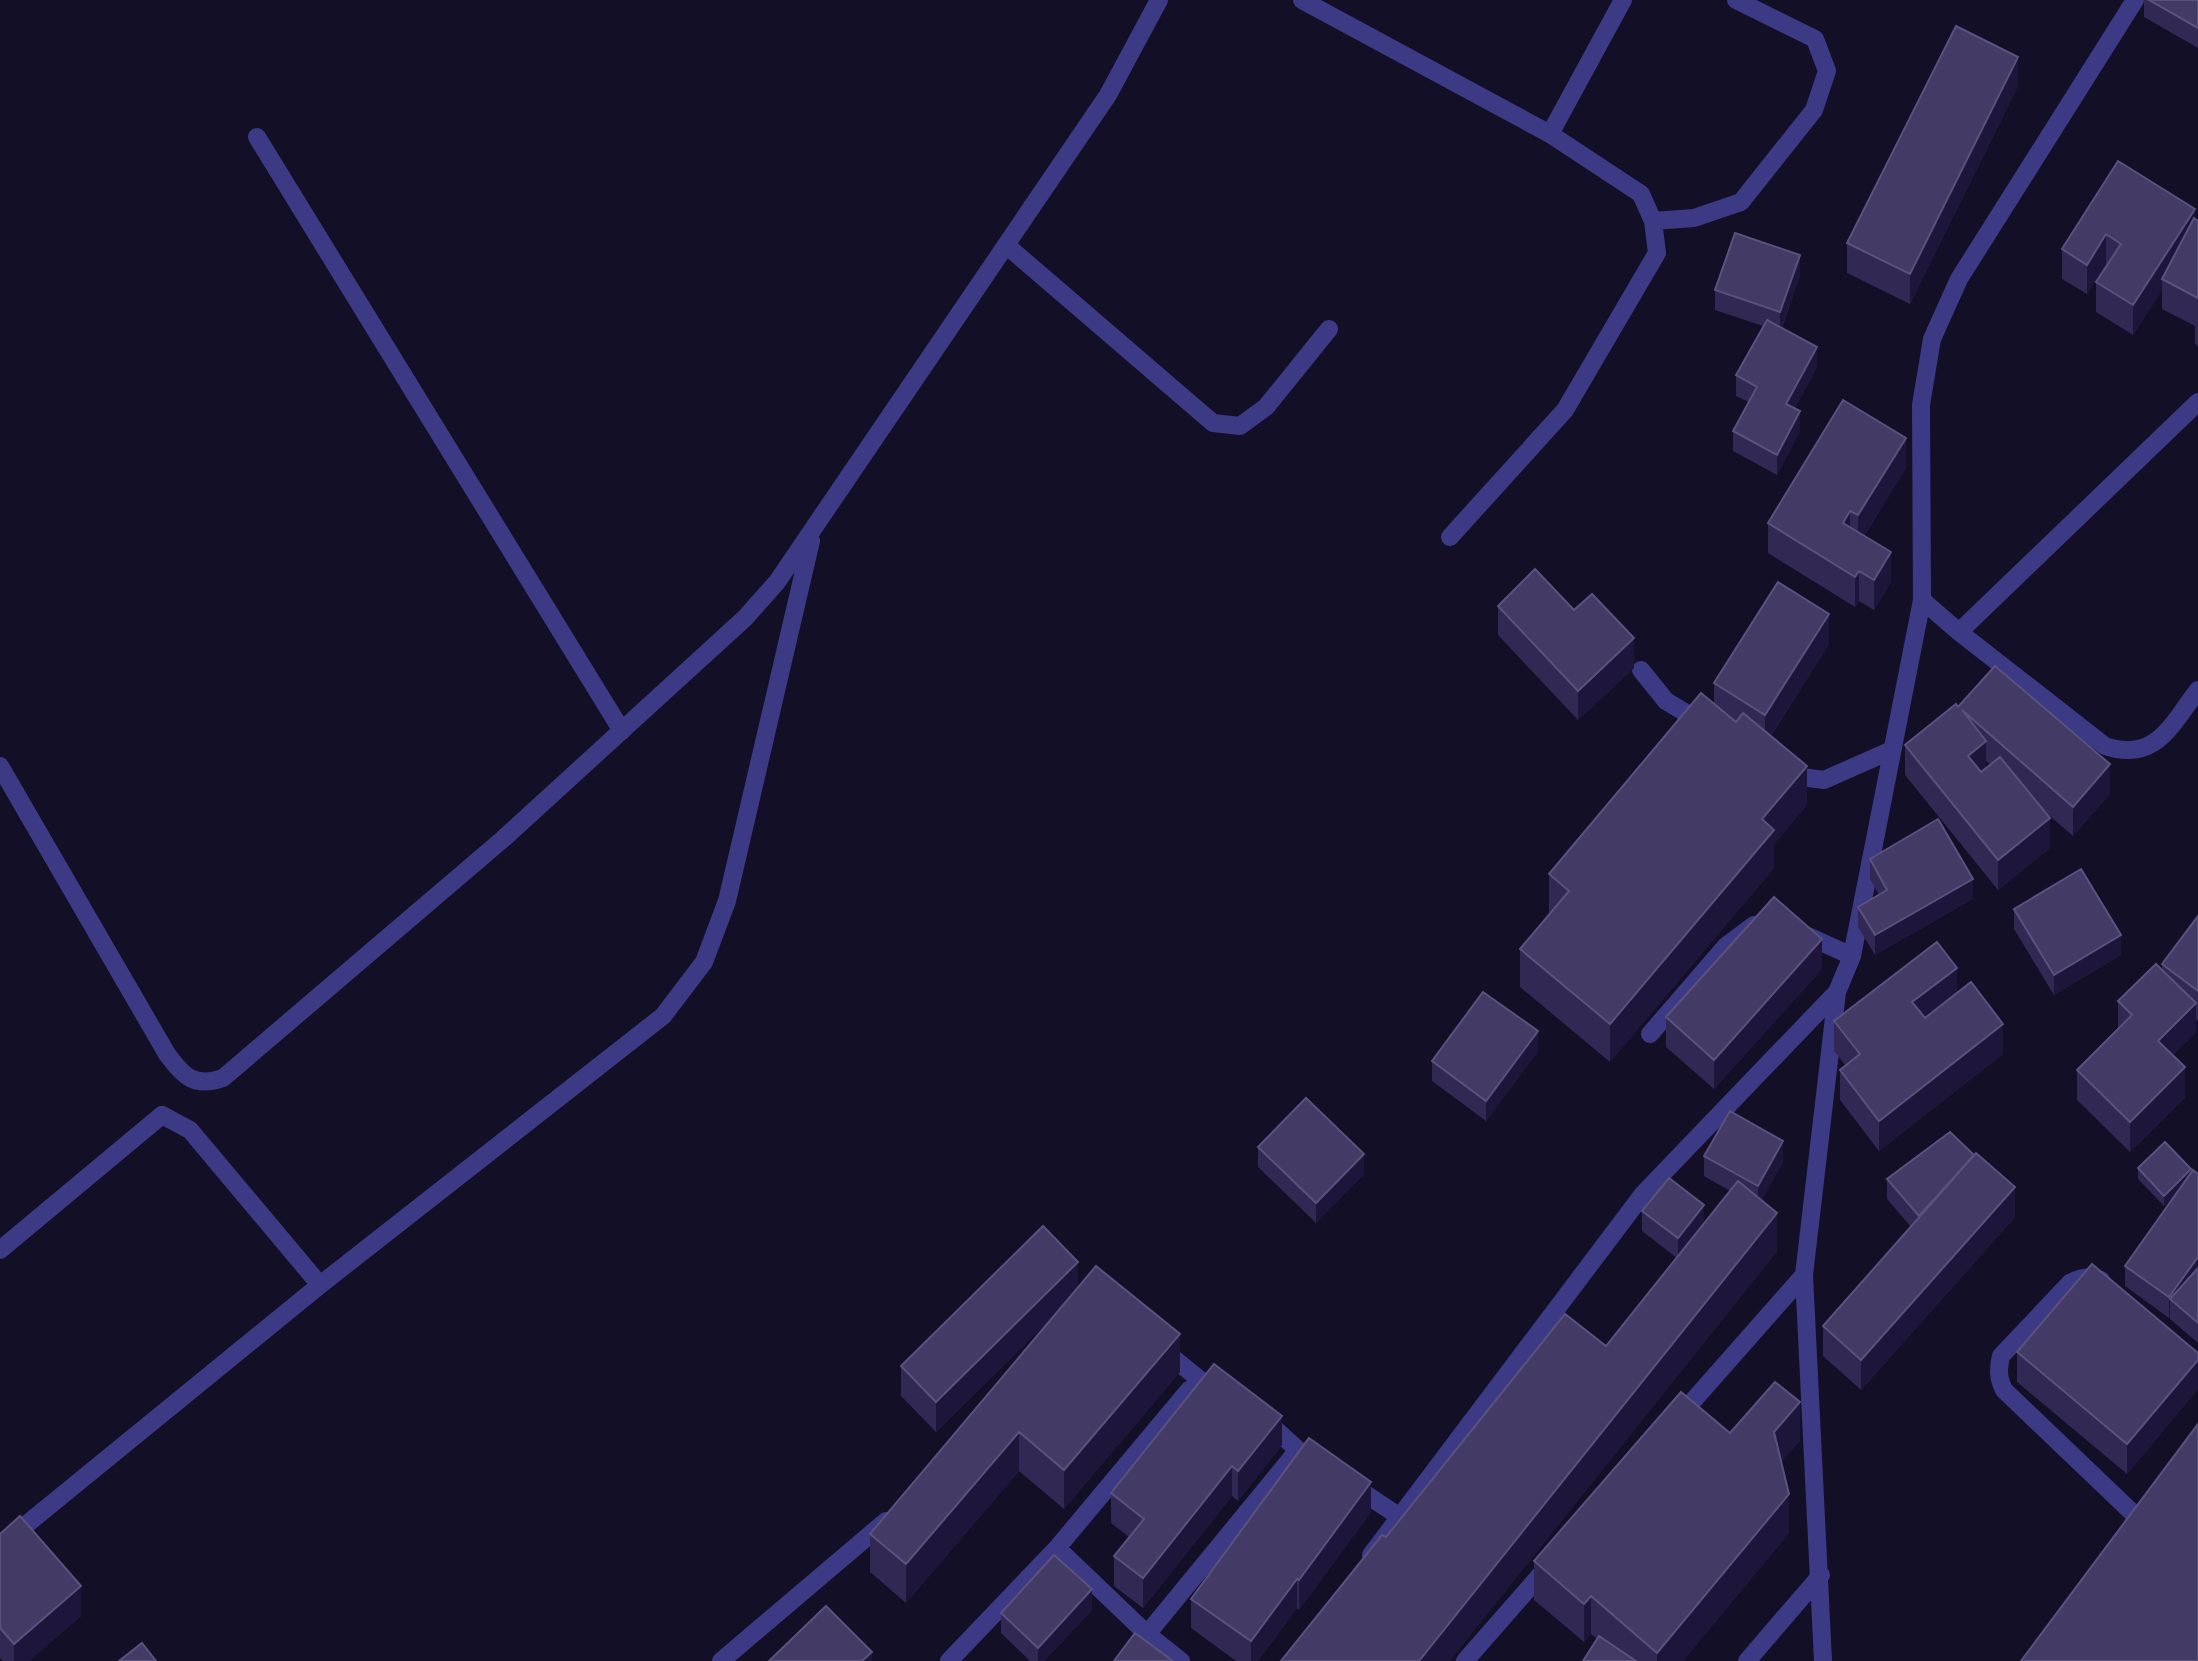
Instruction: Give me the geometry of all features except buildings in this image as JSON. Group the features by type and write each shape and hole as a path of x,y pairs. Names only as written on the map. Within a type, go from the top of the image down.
{"street":[{"path":"0,766 181,1074 195,1081 211,1082 223,1078 503,839 745,618 777,582 1108,95 1159,0"},
{"path":"1301,0 1550,134 1642,194 1653,221 1657,253 1565,410 1451,537"},
{"path":"1550,134 1623,0"},
{"path":"1653,221 1694,218 1741,202 1814,110 1827,71 1815,38 1736,0"},
{"path":"1823,1661 1821,1575 1804,1275 1837,992 1852,956 1922,600 1921,405 1932,339 1959,279 2135,0"},
{"path":"257,137 622,731"},
{"path":"1006,246 1213,423 1240,426 1266,407 1329,329"},
{"path":"1959,632 2198,402"},
{"path":"0,1546 320,1285 663,1016 704,962 727,901 813,531"},
{"path":"1922,600 2105,746 2121,751 2151,747 2198,690"},
{"path":"1641,670 1665,701 1721,734"},
{"path":"1766,761 1802,777 1824,780 1892,750"},
{"path":"1650,1034 1726,946 1758,922 1775,923 1852,956"},
{"path":"1357,1572 1643,1194 1837,992"},
{"path":"0,1250 162,1115 190,1130 320,1285"},
{"path":"1666,1432 1804,1275"},
{"path":"2117,1289 2099,1279 2088,1277 2070,1283 2001,1356 1998,1370 2004,1390 2140,1520"},
{"path":"1151,1339 1204,1383 1229,1392"},
{"path":"949,1661 1057,1548 1189,1390 1204,1383"},
{"path":"1249,1406 1298,1450 1400,1517"},
{"path":"1125,1661 1298,1450"},
{"path":"721,1661 898,1511"},
{"path":"1465,1661 1566,1546"},
{"path":"1057,1548 1147,1634 1181,1661"},
{"path":"1747,1661 1821,1575"}]}
